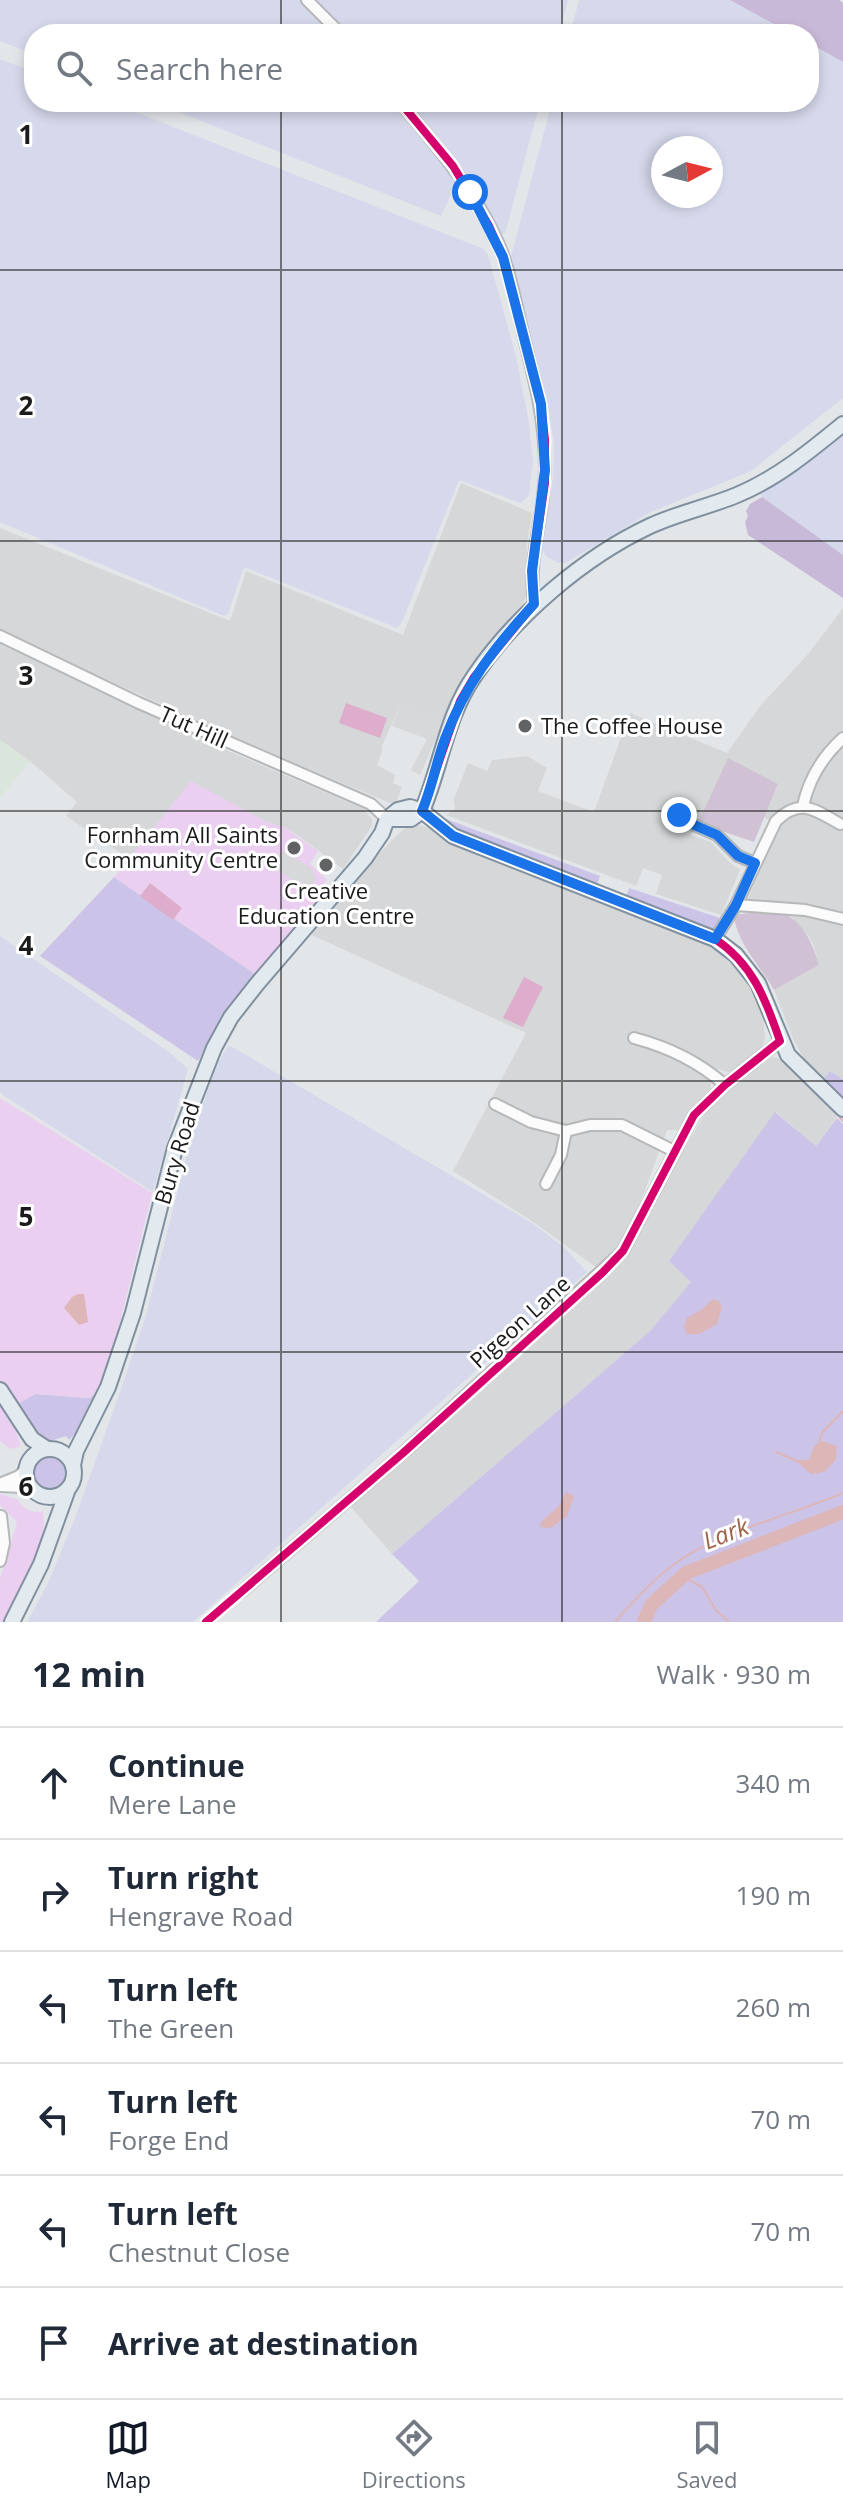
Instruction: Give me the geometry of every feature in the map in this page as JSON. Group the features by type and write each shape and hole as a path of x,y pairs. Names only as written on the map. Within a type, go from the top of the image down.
{"main road":[{"path":"422,811 445,739 467,689 502,640 534,604 609,549 651,526 739,494 777,474 843,424"},
{"path":"387,819 398,810 410,807 422,811 453,836 715,939 736,955 758,983 780,1041 800,1069 843,1109"},
{"name":"Bury Road","path":"73,1465 76,1451 108,1387 133,1313 175,1148 214,1048 231,1017 365,858 382,833 387,819"},
{"path":"0,1390 22,1426 39,1445 63,1452 73,1465 74,1477 32,1586 12,1622"},
{"path":"22,1426 29,1485 47,1507 50,1536"},
{"path":"27,1466 35,1453 68,1444 90,1426"},
{"path":"38,1494 56,1496 68,1489"}],"street":[{"path":"307,0 331,24"},
{"path":"408,112 453,166 488,224 503,257 541,404 545,483 532,571 534,604"},
{"name":"Tut Hill","path":"0,636 139,703 371,804 387,819"},
{"path":"803,806 814,771 827,752 843,738"},
{"path":"715,939 736,905 776,821 784,812 803,806 840,824"},
{"path":"673,807 685,821 717,835 738,856 755,863"},
{"path":"736,905 805,910 843,919"},
{"path":"634,1038 673,1051 706,1069 725,1085"},
{"name":"Pigeon Lane","path":"240,1593 403,1453 602,1273 623,1251 694,1115 725,1085 780,1041"},
{"path":"495,1104 531,1122 566,1131 590,1125 622,1125 674,1151"},
{"path":"546,1184 561,1155 566,1131"},
{"path":"0,1485 19,1476 27,1466"},
{"path":"0,1485 38,1494"},
{"path":"0,1561 4,1543 1,1516"}],"shaded area":[{"path":"0,0 303,0 324,24 24,24 24,51 0,41"},
{"path":"313,0 568,0 562,24 336,24"},
{"path":"579,0 730,0 774,24 573,24"},
{"path":"730,0 839,0 843,3 843,62 819,49 819,24 774,24"},
{"path":"819,49 843,62 843,398 751,471 649,513 566,563 558,563 542,550 553,478 554,445 548,404 510,270 510,260 549,112 819,112"},
{"path":"0,59 24,68 24,112 135,112 484,249 488,255 516,356 529,423 533,462 529,495 521,503 459,480 397,628 244,567 228,614 224,616 0,522"},
{"path":"178,112 401,112 457,181 441,216"},
{"path":"410,112 537,112 505,234 495,233"},
{"path":"843,432 843,555 758,491 775,483"},
{"path":"461,483 532,513 527,543 526,596 522,607 463,676 443,722 400,705 377,765 395,775 393,783 402,787 395,805 0,632 0,528 230,621 246,571 403,635"},
{"path":"762,497 843,555 843,598 748,535 746,511 750,504"},
{"path":"843,608 843,1096 806,1062 794,1041 774,990 819,965 813,944 787,912 792,905 747,900 780,827 764,817 778,785 698,823 691,835 711,842 740,870 721,915 656,894 662,875 643,868 636,886 446,815 455,809 454,799 468,763 487,771 492,760 527,756 547,768 538,791 594,812 630,713 727,753 761,705 809,653"},
{"path":"0,644 217,746 364,809 372,819 372,826 343,869 299,836 267,822 157,826 129,859 66,816 77,802 30,761 0,740"},
{"path":"346,703 387,718 380,738 339,723"},
{"path":"400,704 443,722 420,775 411,770 427,739 392,726"},
{"path":"0,740 30,761 0,798"},
{"path":"728,758 778,784 754,842 698,823"},
{"path":"191,781 267,822 284,827 318,851 310,864 327,880 316,895 317,901 255,974 114,877"},
{"path":"446,819 600,876 596,888 477,842 445,824"},
{"path":"421,825 703,942 743,971 755,990 763,1011 765,1038 761,1049 732,1073 718,1069 711,1078 711,1090 681,1130 667,1130 635,1217 616,1252 600,1270 532,1221 453,1171 526,1033 312,935 310,931 392,840 405,828"},
{"path":"283,851 311,868 316,879 309,887 301,881 298,884 272,865"},
{"path":"114,877 255,974 233,1001 198,1061 40,956"},
{"path":"150,883 182,908 173,920 140,896"},
{"path":"629,888 720,918 709,932 625,900"},
{"path":"774,910 791,918 804,931 819,965 774,990 744,945 734,915"},
{"path":"0,936 169,1052 188,1069 153,1192 0,1093"},
{"path":"524,977 543,987 523,1027 503,1018"},
{"path":"229,1045 532,1223 565,1248 587,1272 193,1622 27,1622 48,1583 75,1518 121,1389 146,1315 193,1130 219,1061"},
{"path":"772,1057 778,1058 839,1114 816,1146 776,1112 669,1261 692,1281 650,1331 392,1554 350,1506 629,1254 664,1183 709,1107"},
{"path":"830,1071 843,1080 843,1109 821,1082"},
{"path":"0,1098 152,1193 118,1331 99,1390 90,1398 35,1394 16,1405 0,1381"},
{"path":"775,1112 816,1146 837,1118 843,1124 843,1622 376,1622 419,1581 392,1554 650,1331 691,1282 669,1261"},
{"path":"78,1294 84,1294 88,1322 79,1325 64,1308"},
{"path":"713,1299 720,1302 722,1307 717,1324 699,1334 687,1334 684,1326 687,1318"},
{"path":"99,1390 87,1417 69,1440 66,1436 50,1441 41,1437 38,1439 16,1405 35,1394 89,1398"},
{"path":"0,1402 14,1425 21,1446 10,1449 0,1441"},
{"path":"822,1441 837,1446 836,1460 824,1472 811,1474 795,1460 809,1460 814,1446"},
{"path":"50,1455 63,1460 68,1473 63,1486 50,1491 37,1486 32,1473 37,1460"},
{"path":"566,1492 574,1496 567,1516 551,1528 540,1527 542,1521 560,1505"},
{"path":"0,1494 17,1499 31,1511 43,1511 44,1526 38,1555 7,1622 0,1622 0,1579 17,1522 0,1505"}],"waterway":[{"path":"840,1118 843,1121"},
{"path":"819,1442 822,1433 843,1411"},
{"path":"776,1452 797,1461"},
{"path":"615,1622 640,1594 688,1555 725,1537 843,1493"},
{"name":"Lark","path":"644,1622 651,1605 686,1573 843,1512"},
{"path":"687,1573 687,1579 702,1587 716,1610 729,1622"}],"cycle path":[{"path":"206,1622 403,1453 602,1273 623,1251 694,1115 725,1085 780,1041 749,971 715,939 453,836 422,811 460,701 474,677 534,604 532,571 545,483 545,440 541,404 503,257 488,224 453,166 408,112"}],"place":[{"name":"The Coffee House","path":"525,726"},
{"name":"Fornham All Saints Community Centre","path":"294,848"},
{"name":"Creative Education Centre","path":"326,865"}],"route":[{"path":"470,192 503,257 541,404 545,483 532,571 534,604 502,640 460,701 422,811 453,836 715,939 736,905 755,863 738,856 717,835 685,821 679,815"}]}
